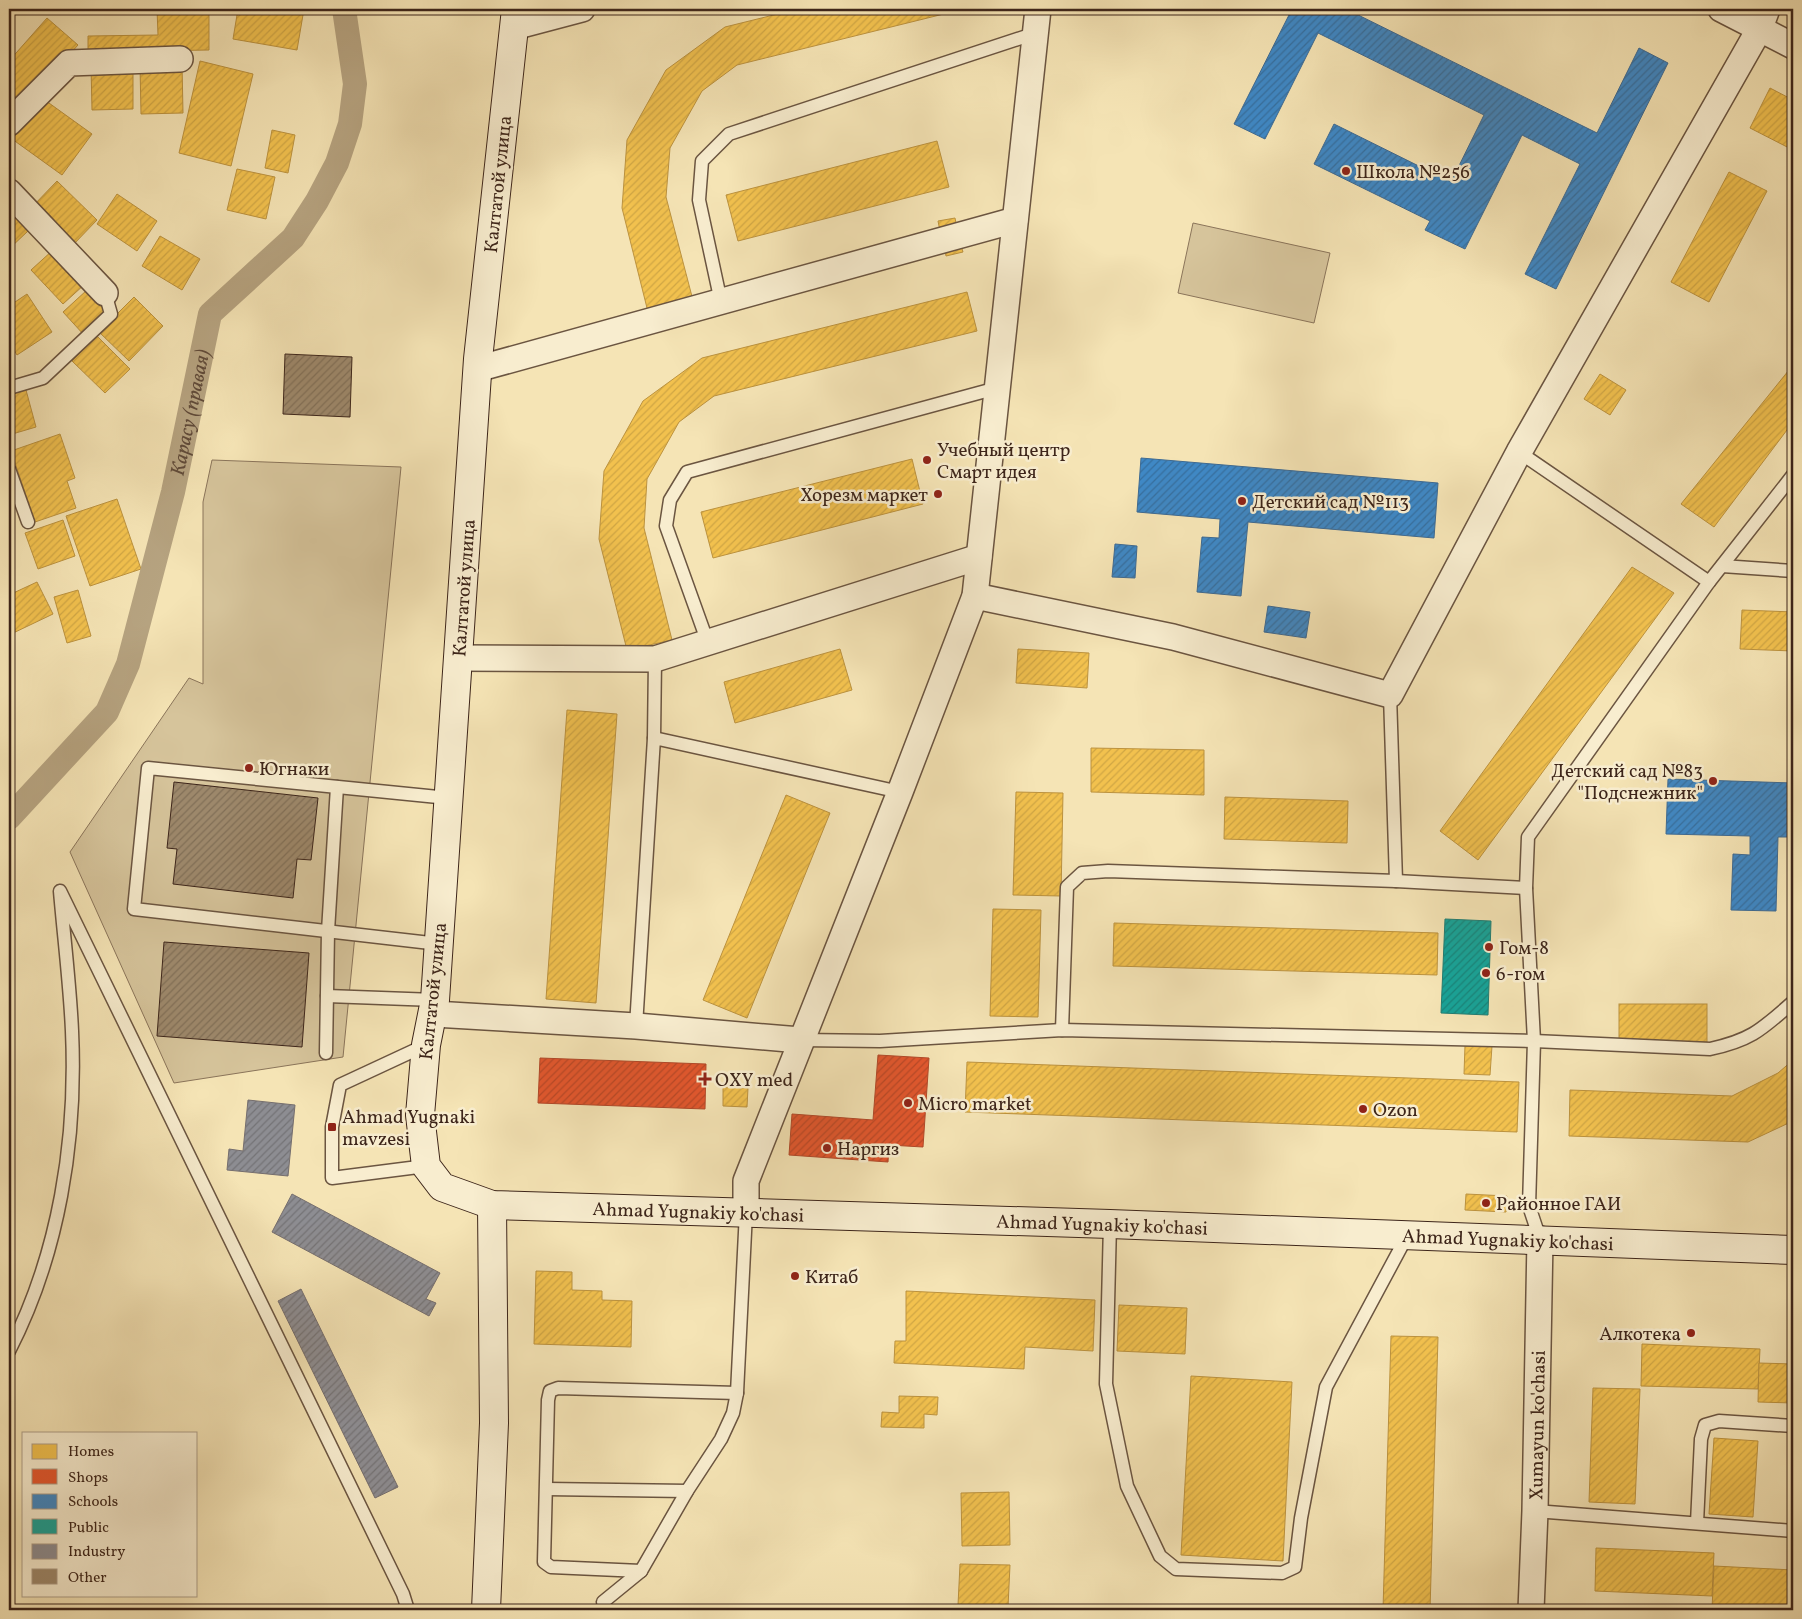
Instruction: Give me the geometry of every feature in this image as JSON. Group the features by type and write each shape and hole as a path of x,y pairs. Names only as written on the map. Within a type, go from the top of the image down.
{"street":[{"path":"515,18 582,9"},
{"path":"746,1212 746,1181 800,1040 900,792 974,596 1038,9"},
{"path":"1721,9 1763,19 1793,46"},
{"name":"Калтатой улица","path":"426,1166 420,1115 426,1046 434,1007 477,370 515,18"},
{"path":"974,596 1173,637 1390,695 1519,452 1763,19"},
{"path":"9,123 69,63 180,59"},
{"path":"9,192 105,293"},
{"path":"477,370 1015,220"},
{"path":"458,658 655,659 979,557"},
{"path":"434,1007 800,1040"},
{"name":"Ahmad Yugnakiy ko'chasi","path":"426,1166 442,1187 492,1205 1110,1224 1793,1250"},
{"path":"486,1610 494,1423 492,1205"},
{"name":"Xumayun ko'chasi","path":"1530,1610 1535,1512 1540,1239"}],"lane":[{"path":"721,302 699,200 702,161 729,134 1036,33"},
{"path":"9,388 43,378 111,314 105,293"},
{"path":"708,643 666,526 670,500 687,472 997,388"},
{"path":"1519,452 1709,582"},
{"path":"9,469 28,522"},
{"path":"1540,1239 1529,1206 1534,1041 1526,888 1528,837 1709,582 1793,476"},
{"path":"1722,566 1793,571"},
{"path":"636,1026 654,738 655,659"},
{"path":"1390,695 1396,881"},
{"path":"654,738 900,792"},
{"path":"438,944 134,910 148,768 448,798"},
{"path":"326,1053 328,931 337,787"},
{"path":"1062,1030 1067,887 1082,873 1108,871 1396,881 1526,888"},
{"path":"9,1352 41,1278 51,1241 69,1134 72,1092 72,1031 60,891 403,1594 408,1610"},
{"path":"327,996 434,1007"},
{"path":"800,1040 880,1041 1062,1030 1534,1041 1710,1050 1737,1043 1756,1033 1793,1002"},
{"path":"426,1046 340,1085 332,1127 332,1178 426,1166"},
{"path":"603,1602 641,1571 687,1491 721,1439 733,1413 738,1393 746,1212"},
{"path":"1110,1224 1106,1384 1126,1486 1160,1556 1176,1569 1282,1573 1295,1567 1301,1518 1326,1388 1408,1235"},
{"path":"641,1571 551,1568 544,1562 548,1400 550,1391 558,1388 738,1393"},
{"path":"1697,1523 1701,1439 1705,1425 1719,1421 1793,1426"},
{"path":"547,1489 687,1491"},
{"path":"1535,1512 1793,1531"}],"shaded area":[{"path":"1193,223 1330,253 1314,323 1178,293"},
{"name":"Югнаки","path":"212,460 401,467 343,1057 174,1083 70,852 189,678 203,684 203,502"}],"building: Homes":[{"path":"157,9 209,9 209,50 88,52 88,36 158,35"},
{"path":"238,9 304,9 297,50 233,39"},
{"path":"798,9 964,9 737,65 702,91 670,148 666,197 695,308 650,320 622,208 627,140 666,70 725,27"},
{"path":"47,18 78,45 24,105 9,91 9,61"},
{"path":"200,61 253,74 231,166 179,153"},
{"path":"182,64 183,113 141,114 140,65"},
{"path":"133,65 133,109 92,110 91,66"},
{"path":"1770,88 1793,100 1793,150 1750,128"},
{"path":"42,98 92,134 62,175 12,139"},
{"path":"272,130 295,135 288,173 265,168"},
{"path":"937,141 949,187 738,241 726,195"},
{"path":"237,169 275,177 266,219 227,210"},
{"path":"1729,172 1767,191 1709,302 1671,282"},
{"path":"57,181 97,220 72,246 32,207"},
{"path":"117,194 157,221 137,251 97,224"},
{"path":"9,210 28,231 9,249"},
{"path":"955,218 957,228 940,231 938,221"},
{"path":"160,236 200,259 182,290 142,266"},
{"path":"960,242 963,252 946,256 944,246"},
{"path":"53,250 85,284 63,304 31,270"},
{"path":"87,290 108,313 84,335 63,312"},
{"path":"967,292 977,331 714,396 679,422 647,479 644,528 672,640 627,650 599,539 604,471 643,401 702,358"},
{"path":"27,294 52,332 17,355 9,342 9,306"},
{"path":"134,297 163,326 129,361 99,332"},
{"path":"97,336 130,369 105,393 72,361"},
{"path":"1793,365 1793,422 1714,527 1681,504"},
{"path":"1600,374 1626,390 1610,415 1584,399"},
{"path":"26,390 36,427 9,435 9,394"},
{"path":"60,434 75,478 67,481 76,508 35,522 11,451"},
{"path":"912,459 923,504 713,558 701,512"},
{"path":"117,499 141,569 90,586 66,516"},
{"path":"63,520 75,556 38,569 25,533"},
{"path":"1632,567 1674,593 1478,860 1440,831"},
{"path":"37,582 53,614 9,635 9,595"},
{"path":"78,590 91,636 67,643 54,597"},
{"path":"1742,610 1793,612 1793,651 1740,649"},
{"path":"840,649 852,690 735,723 724,682"},
{"path":"1018,649 1089,653 1087,688 1016,683"},
{"path":"567,710 617,714 596,1003 546,999"},
{"path":"1091,748 1204,750 1204,795 1091,792"},
{"path":"1016,792 1063,793 1061,896 1013,895"},
{"path":"786,795 830,813 747,1018 703,1000"},
{"path":"1225,797 1348,801 1347,843 1224,839"},
{"path":"993,909 1041,910 1038,1017 990,1016"},
{"path":"1114,923 1438,933 1437,975 1113,966"},
{"path":"1619,1004 1707,1004 1707,1042 1619,1042"},
{"path":"1465,1045 1492,1046 1490,1075 1464,1074"},
{"path":"1793,1060 1793,1121 1748,1142 1569,1136 1570,1090 1732,1096 1778,1073"},
{"path":"967,1062 1519,1082 1517,1132 965,1112"},
{"path":"723,1087 748,1088 747,1107 723,1106"},
{"name":"Районное ГАИ","path":"1466,1194 1507,1196 1506,1212 1465,1210"},
{"path":"536,1271 572,1272 572,1290 602,1291 602,1300 632,1301 631,1347 534,1344"},
{"path":"906,1291 1095,1300 1093,1351 1025,1347 1024,1369 894,1363 895,1341 906,1341"},
{"path":"1119,1305 1187,1308 1185,1354 1117,1351"},
{"path":"1391,1336 1438,1337 1430,1610 1383,1610"},
{"path":"1642,1344 1760,1349 1758,1389 1641,1386"},
{"path":"1759,1363 1793,1364 1793,1403 1758,1402"},
{"path":"1191,1376 1292,1382 1283,1561 1181,1555"},
{"path":"1593,1388 1640,1389 1635,1504 1589,1502"},
{"path":"899,1396 938,1397 937,1415 924,1414 924,1428 881,1427 882,1412 899,1413"},
{"path":"1714,1438 1758,1441 1753,1517 1709,1514"},
{"path":"1009,1492 1010,1545 962,1546 961,1493"},
{"path":"1596,1548 1714,1553 1712,1596 1595,1591"},
{"path":"960,1564 1010,1565 1008,1607 958,1605"},
{"path":"1714,1566 1793,1570 1793,1610 1712,1609"}],"building: Shops":[{"path":"878,1055 929,1058 923,1147 889,1145 888,1162 789,1155 792,1114 873,1120"},
{"path":"540,1058 706,1064 705,1109 538,1103"}],"building: Schools":[{"path":"1292,9 1346,9 1597,133 1639,48 1668,63 1556,289 1525,274 1580,164 1522,135 1465,249 1425,230 1430,221 1314,164 1334,124 1451,182 1484,115 1318,33 1265,139 1234,124"},
{"path":"1141,458 1438,483 1434,538 1248,522 1241,596 1197,592 1202,537 1219,538 1220,519 1137,512"},
{"path":"1115,544 1137,546 1135,578 1112,577"},
{"path":"1268,606 1310,612 1306,638 1264,632"},
{"path":"1668,779 1793,783 1793,837 1778,837 1776,911 1731,910 1733,854 1750,855 1750,836 1666,834"}],"building: Public":[{"path":"1445,919 1491,921 1488,1015 1441,1013"}],"building: Industry":[{"path":"248,1100 295,1105 288,1176 227,1170 229,1149 243,1151"},
{"path":"292,1194 440,1273 426,1299 436,1303 429,1316 272,1232"},
{"path":"301,1289 398,1487 375,1498 278,1301"}],"building: Other":[{"path":"400,9 458,9 458,14 400,14"},
{"path":"285,354 352,357 350,417 283,414"},
{"path":"174,782 318,798 311,860 297,859 293,898 173,884 177,849 167,848"},
{"path":"164,942 309,953 302,1047 157,1036"}],"waterway":[{"name":"Карасу (правая)","path":"9,818 107,712 128,664 173,492 210,314 293,238 317,201 337,163 350,124 355,84 344,9"}],"place":[{"name":"Школа №256","path":"1346,171"},
{"name":"Учебный центр Смарт идея","path":"927,460"},
{"name":"Хорезм маркет","path":"938,494"},
{"name":"Детский сад №113","path":"1242,501"},
{"name":"Югнаки","path":"249,768"},
{"name":"Детский сад №83 \"Подснежник\"","path":"1713,781"},
{"name":"Гом-8","path":"1489,947"},
{"name":"6-гом","path":"1486,973"},
{"name":"OXY med","path":"705,1079"},
{"name":"Micro market","path":"908,1103"},
{"name":"Ozon","path":"1363,1109"},
{"name":"Ahmad Yugnaki mavzesi","path":"332,1127"},
{"name":"Наргиз","path":"827,1148"},
{"name":"Районное ГАИ","path":"1486,1203"},
{"name":"Китаб","path":"795,1276"},
{"name":"Алкотека","path":"1691,1333"}]}
